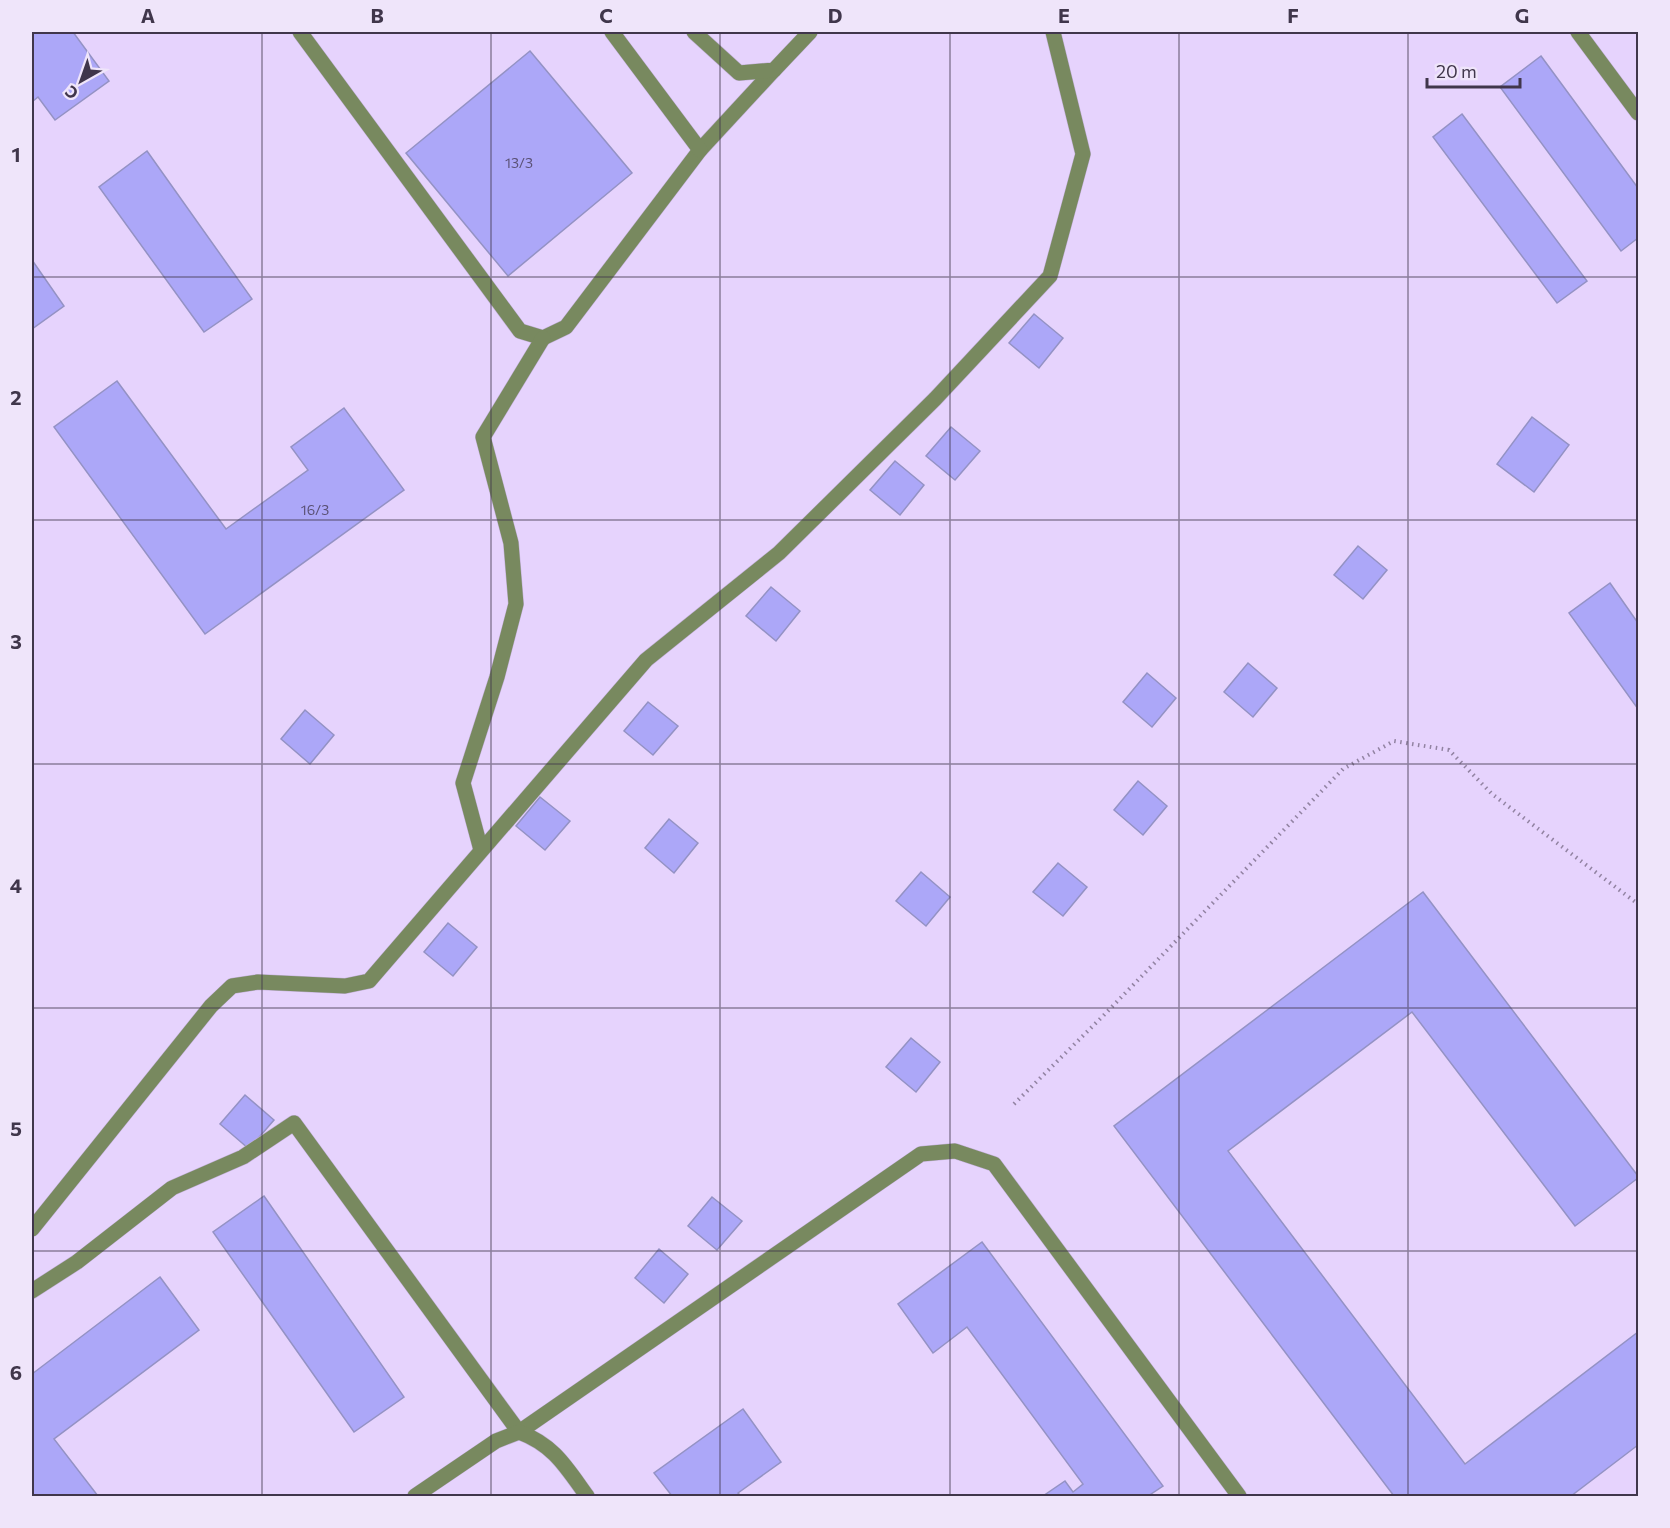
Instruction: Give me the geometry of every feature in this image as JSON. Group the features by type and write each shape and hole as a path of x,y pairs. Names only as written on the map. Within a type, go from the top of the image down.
{"lane":[{"path":"300,32 520,332 543,338"},
{"path":"612,32 700,150"},
{"path":"694,32 739,73 774,70"},
{"path":"481,850 463,783 497,677 516,604 511,543 483,437 543,338 566,327 700,150 810,32"},
{"path":"32,1229 211,1006 232,986 258,982 345,986 369,981 646,660 779,553 935,399 1050,276 1083,154 1053,32"},
{"path":"1578,32 1638,113"},
{"path":"32,1291 77,1262 172,1188 243,1157 294,1123 519,1432 537,1438 557,1454 587,1497"},
{"path":"415,1497 496,1441 519,1432 921,1154 955,1151 994,1164 1239,1497"}],"path":[{"path":"1014,1104 1103,1016 1343,769 1394,741 1449,750 1492,794 1638,904"}],"building":[{"path":"32,32 73,32 109,81 55,120 38,97 32,102"},
{"path":"530,51 632,173 508,276 406,153"},
{"path":"1541,56 1638,188 1638,238 1621,251 1500,87"},
{"path":"1462,114 1587,281 1557,303 1433,137"},
{"path":"147,151 252,299 204,332 99,187"},
{"path":"32,260 64,306 32,329"},
{"path":"1034,314 1063,338 1039,368 1009,343"},
{"path":"117,381 226,529 308,470 291,447 344,408 404,490 205,634 54,427"},
{"path":"1532,417 1569,445 1534,492 1497,464"},
{"path":"951,427 980,451 955,480 926,456"},
{"path":"895,461 924,485 900,515 870,490"},
{"path":"1358,546 1387,570 1363,599 1334,575"},
{"path":"1610,583 1638,623 1638,709 1569,613"},
{"path":"771,587 800,611 776,641 746,616"},
{"path":"1248,663 1277,688 1253,717 1224,692"},
{"path":"1147,673 1176,698 1152,727 1123,702"},
{"path":"648,702 678,726 653,755 624,731"},
{"path":"305,710 334,735 310,764 281,739"},
{"path":"1138,781 1167,806 1143,835 1114,810"},
{"path":"540,797 570,821 545,850 516,826"},
{"path":"669,819 698,843 674,873 645,848"},
{"path":"1058,863 1087,887 1063,916 1033,892"},
{"path":"921,872 950,897 926,926 896,901"},
{"path":"1423,892 1638,1178 1575,1226 1412,1012 1228,1151 1465,1464 1638,1332 1638,1445 1571,1496 1394,1496 1114,1126"},
{"path":"448,923 477,947 453,976 424,952"},
{"path":"911,1038 940,1062 916,1092 886,1067"},
{"path":"245,1095 274,1120 249,1149 220,1124"},
{"path":"264,1196 404,1397 354,1432 213,1232"},
{"path":"712,1197 742,1221 717,1250 688,1226"},
{"path":"982,1242 1163,1486 1148,1496 1043,1496 1065,1481 1073,1492 1083,1484 967,1327 933,1353 898,1304"},
{"path":"659,1249 688,1274 664,1303 635,1278"},
{"path":"160,1277 199,1330 54,1439 98,1496 32,1496 32,1374"},
{"path":"743,1409 781,1462 738,1493 741,1496 672,1496 654,1473"}]}
